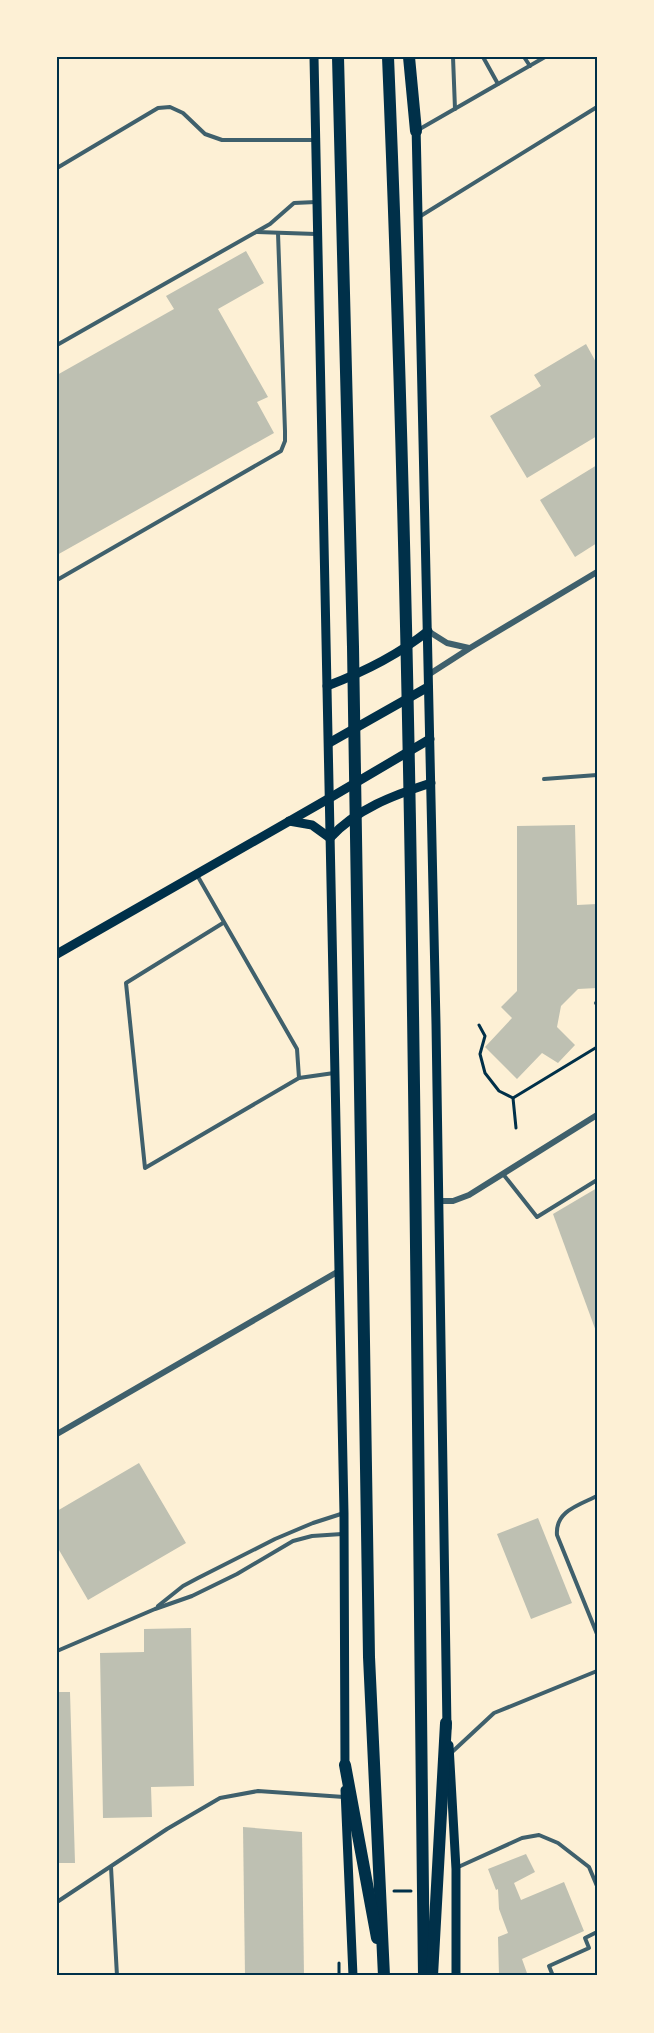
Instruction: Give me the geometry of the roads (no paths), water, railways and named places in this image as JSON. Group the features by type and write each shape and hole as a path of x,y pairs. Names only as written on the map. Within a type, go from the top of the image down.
{"highway":[{"path":"338,57 353,647 369,1657 384,1974"},
{"path":"388,57 406,611 410,821 424,1976"},
{"path":"409,57 417,131"},
{"path":"432,1976 446,1723"},
{"path":"345,1765 367,1894 384,1974"}],"main road":[{"path":"314,57 344,1513 345,1797 353,1976"},
{"path":"415,57 439,1201 446,1723 450,1754 456,1869 456,1976"},
{"path":"327,686 371,668 393,656 428,630"},
{"path":"329,743 428,687"},
{"path":"57,954 430,739"},
{"path":"330,838 344,823 377,804 430,783"},
{"path":"289,821 312,825 330,838"}],"street":[{"path":"428,675 597,572"},
{"path":"428,630 447,643 470,648"},
{"path":"439,1201 462,1199 597,1115"},
{"path":"57,1434 339,1270"}],"lane":[{"path":"453,57 455,109"},
{"path":"483,57 498,84"},
{"path":"524,57 530,66"},
{"path":"417,131 544,57"},
{"path":"57,168 158,108 170,107 183,113 205,134 222,141 315,140"},
{"path":"418,218 597,107"},
{"path":"57,345 270,224 294,202 316,202"},
{"path":"256,231 317,234"},
{"path":"57,580 281,451 285,441 285,431 278,233"},
{"path":"544,779 597,776"},
{"path":"196,874 297,1049 299,1078"},
{"path":"223,923 126,983 145,1168 299,1078 334,1073"},
{"path":"503,1174 537,1217 597,1180"},
{"path":"597,1496 565,1513 556,1525 557,1535 597,1634"},
{"path":"155,1609 183,1586 198,1578 303,1527 344,1513"},
{"path":"57,1652 155,1609 192,1596 237,1574 293,1541 312,1536 344,1534"},
{"path":"450,1754 494,1713 597,1671"},
{"path":"57,1902 167,1829 220,1798 258,1791 345,1797"},
{"path":"456,1869 522,1838 539,1835 558,1843 589,1867 597,1886"},
{"path":"111,1866 117,1976"},
{"path":"553,1976 549,1966 589,1948 585,1938 597,1932"}]}
